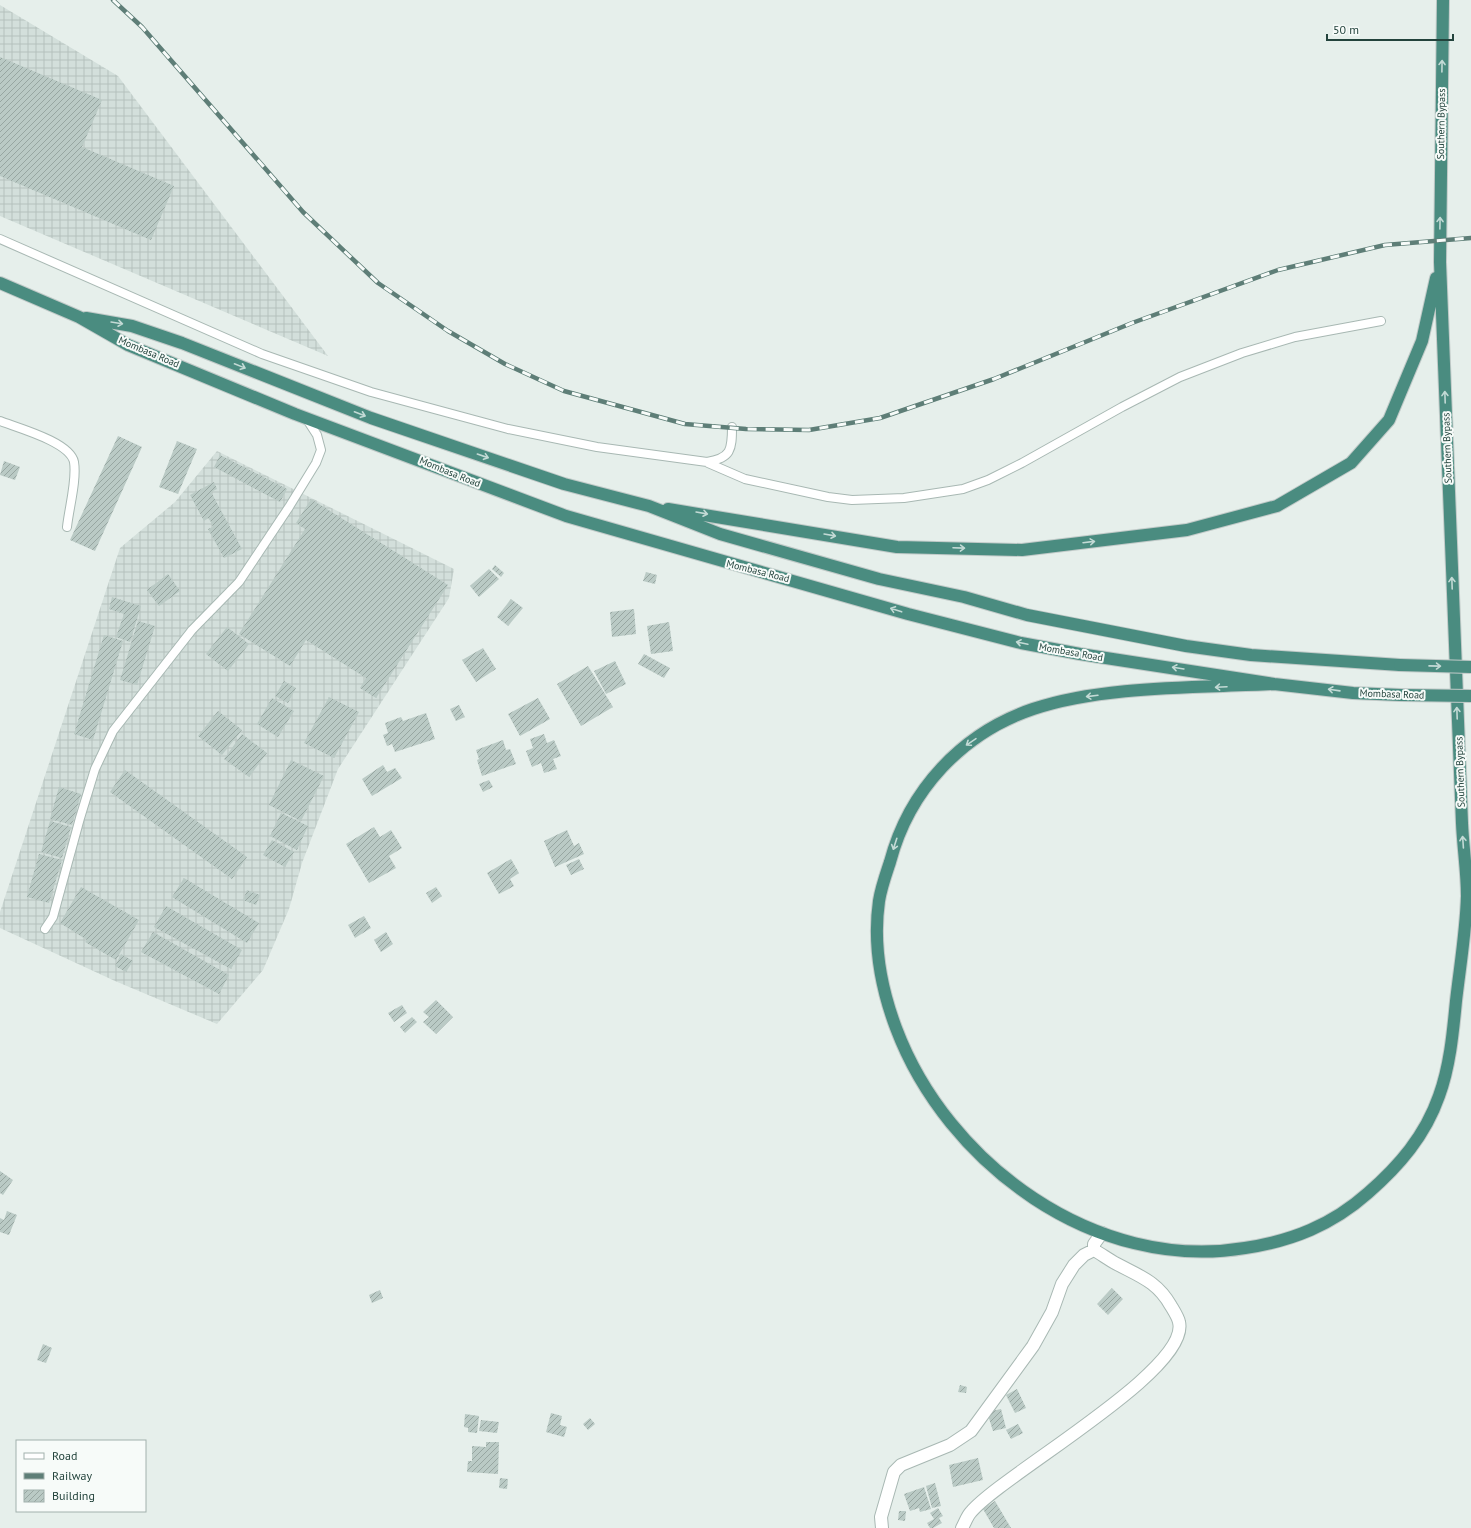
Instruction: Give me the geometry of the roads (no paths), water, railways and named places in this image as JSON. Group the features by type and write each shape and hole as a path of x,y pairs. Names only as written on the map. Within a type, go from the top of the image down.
{"highway":[{"name":"Southern Bypass","path":"1274,684 1134,691 1086,696 1034,709 991,728 947,761 920,794 899,832 879,900 877,946 887,1004 902,1043 915,1069 942,1112 965,1142 994,1168 1027,1194 1066,1216 1102,1233 1134,1244 1184,1252 1226,1252 1261,1246 1297,1237 1324,1224 1354,1205 1401,1162 1414,1144 1439,1096 1449,1058 1454,1026 1467,895 1462,824 1440,262 1443,0"},
{"path":"649,506 897,546 1022,550 1187,530 1276,506 1351,463 1389,420 1422,341 1440,262"},
{"name":"Mombasa Road","path":"0,283 79,317 128,346 306,418 566,516 908,614 1020,643 1080,654 1274,684 1353,693 1471,696"},
{"name":"Mombasa Road","path":"79,317 132,326 182,343 371,418 564,484 649,506 720,534 879,579 964,597 1027,615 1186,646 1251,655 1400,665 1471,667"}],"street":[{"path":"1094,1250 1094,1244 1102,1233"},
{"path":"882,1528 881,1517 894,1472 902,1465 950,1445 971,1431 1033,1346 1052,1312 1062,1284 1074,1265 1084,1255 1094,1250"},
{"path":"962,1528 970,1512 1005,1483 1124,1396 1168,1355 1177,1342 1180,1333 1179,1322 1167,1299 1146,1278 1094,1250"}],"lane":[{"path":"0,239 262,354 371,392 508,429 597,447 708,462 721,460 726,456 730,446 732,427"},
{"path":"708,462 745,479 828,497 852,500 904,498 963,489 988,480 1022,463 1122,407 1180,377 1242,353 1295,337 1381,321"},
{"path":"45,929 53,916 95,769 113,731 192,630 238,582 289,507 316,463 321,450 317,435 306,418"},
{"path":"0,421 60,445 69,453 74,461 74,476 67,527"}],"railway":[{"path":"113,0 142,27 303,212 378,283 448,331 505,364 564,391 685,424 746,429 809,430 880,418 994,379 1132,323 1278,270 1385,245 1471,238"}]}
